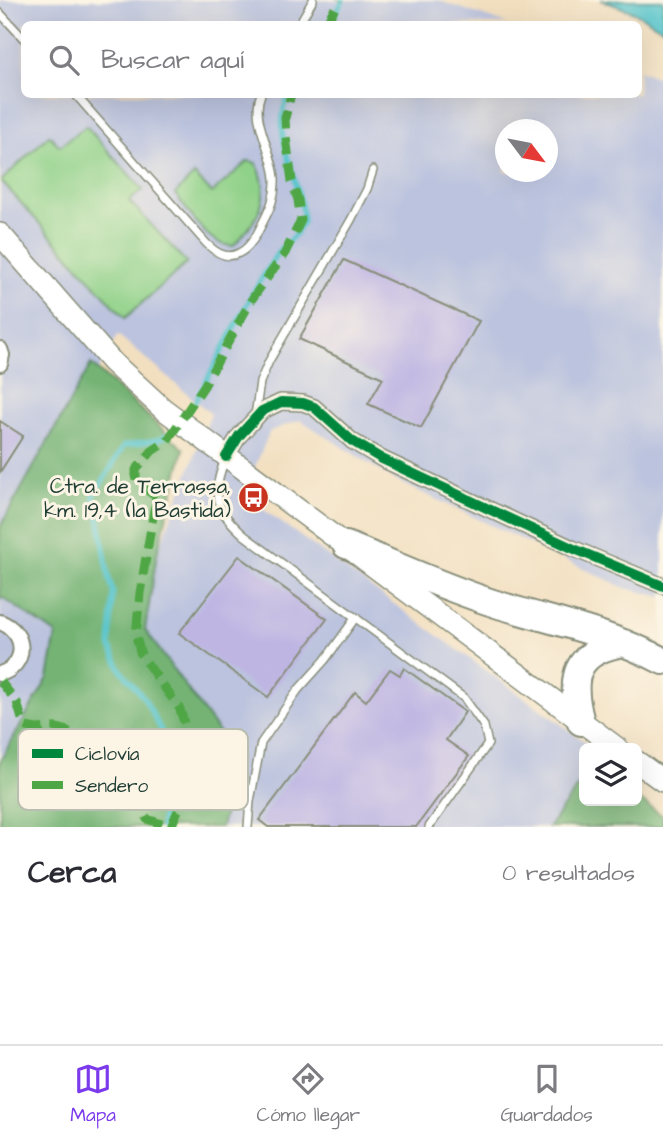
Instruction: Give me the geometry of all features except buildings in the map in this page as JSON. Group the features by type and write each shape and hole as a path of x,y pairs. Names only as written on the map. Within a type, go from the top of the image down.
{"highway":[{"path":"346,545 477,598 579,626 663,661"},
{"path":"581,722 573,691 574,681 582,665 593,653 624,643"}],"main road":[{"path":"0,234 121,371 162,408 610,743"},
{"path":"642,766 663,781"}],"street":[{"path":"0,349 0,364"},
{"path":"226,457 254,418 273,404 292,401 314,407 352,441 382,459 572,548 663,586"},
{"path":"0,622 15,631 22,646 17,663 0,674"}],"lane":[{"path":"301,21 313,0"},
{"path":"0,13 21,36"},
{"path":"79,98 206,243 220,254 229,256 238,254 252,243 272,203 275,179 257,105 260,98"},
{"path":"254,418 260,382 269,361 351,220 367,189 373,170"},
{"path":"226,457 219,474 216,497 226,520 464,698 484,726 488,744 429,827"},
{"path":"248,827 261,743 298,690 325,660 356,617"}],"shaded area":[{"path":"0,0 437,0 498,21 21,21 21,98 642,98 642,71 663,80 663,597 625,588 395,480 300,420 270,431 243,495 587,743 579,743 579,785 549,827 221,827 225,810 248,810 248,729 216,729 145,630 157,554 211,414 118,335 0,548"},
{"path":"0,591 56,634 48,678 0,761"}],"green space":[{"path":"86,126 143,190 129,201 187,263 125,318 1,181 49,135 60,146"},
{"path":"248,161 256,163 261,175 263,198 256,218 249,228 233,246 224,245 200,227 175,194 194,175 212,193"},
{"path":"91,364 184,449 157,554 145,630 216,729 19,729 48,678 56,634 3,598 0,599 0,527"},
{"path":"18,730 18,810 225,810 221,827 0,827 0,761"},
{"path":"579,785 579,806 642,806 642,801 663,816 663,827 549,827"}],"water":[{"path":"601,0 663,0 663,29 634,12"}],"waterway":[{"path":"332,21 343,0"},
{"path":"194,404 255,289 279,250 295,235 303,221 282,125 288,98"},
{"path":"160,729 144,698 121,670 110,646 113,591 99,518 94,508 94,493 124,446 160,439 169,434"},
{"path":"161,827 163,810"}],"marked path":[{"path":"328,21 339,0"},
{"path":"186,729 180,709 141,655 136,636 140,593 158,498 136,482 136,470 152,451 167,441 204,386 252,299 285,253 301,220 286,137 285,118 290,98"},
{"path":"0,681 17,702 24,726 33,729"},
{"path":"33,729 60,729"},
{"path":"142,810 147,819 171,827"},
{"path":"171,827 178,810"}],"cycle path":[{"path":"226,457 239,436 262,411 281,402 303,403 314,407 352,441 382,459 572,548 663,586"}],"place":[{"name":"Ctra. de Terrassa, km. 19,4 (la Bastida)","path":"254,498"}]}
